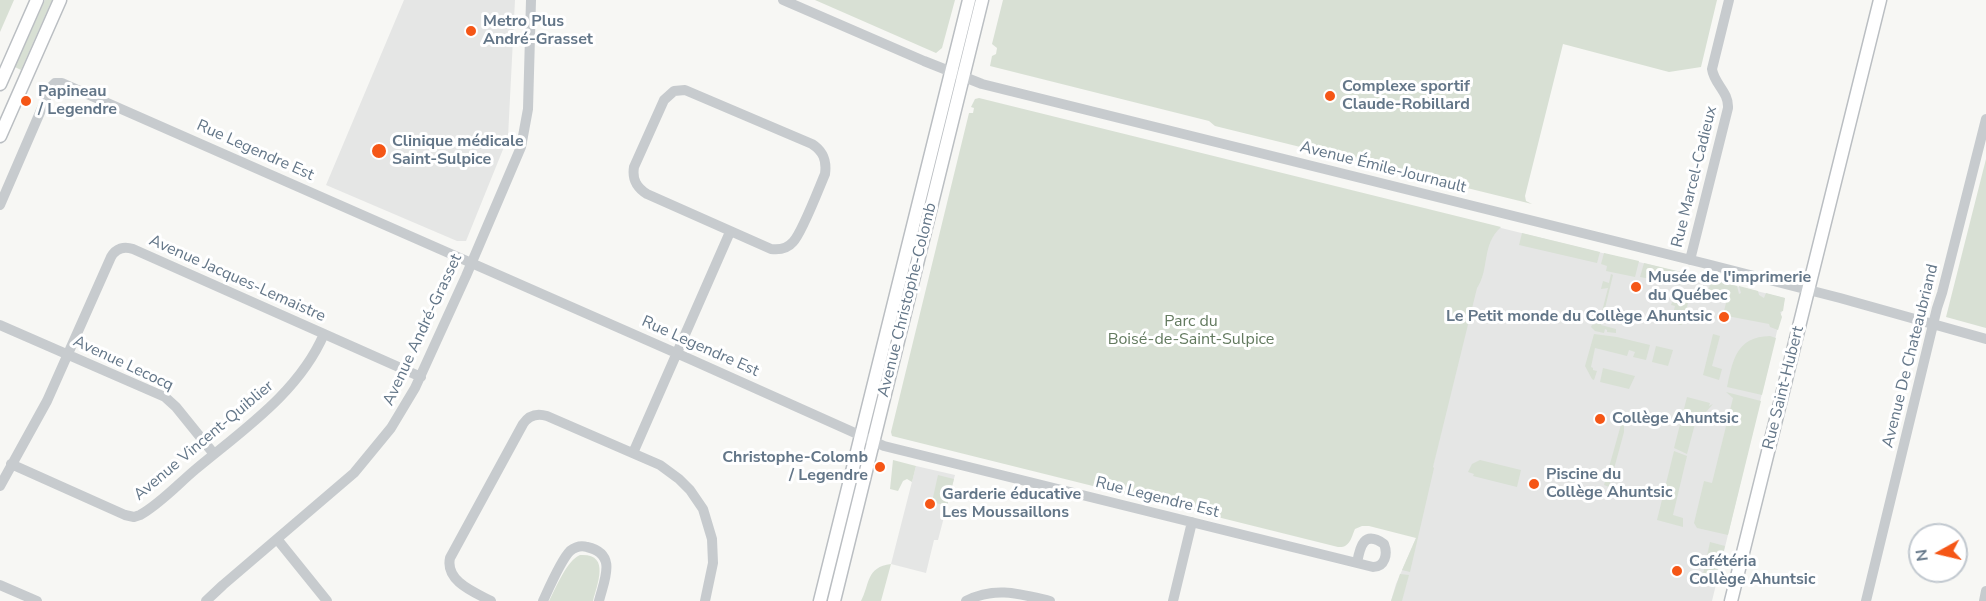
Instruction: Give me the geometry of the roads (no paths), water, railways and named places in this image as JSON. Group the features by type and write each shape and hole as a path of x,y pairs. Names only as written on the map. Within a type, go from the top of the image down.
{"main road":[{"path":"0,84 37,0"},
{"path":"0,136 60,0"},
{"name":"Avenue Christophe-Colomb","path":"820,601 969,0"},
{"name":"Avenue Christophe-Colomb","path":"834,601 982,0"},
{"name":"Rue Saint-Hubert","path":"1731,601 1880,0"}],"street":[{"name":"Avenue André-Grasset","path":"206,601 333,492 361,465 398,418 421,377 511,173 524,138 528,109 531,0"},
{"name":"Avenue Émile-Journault","path":"783,0 963,77 999,88 1808,290 1986,339"},
{"name":"Rue Marcel-Cadieux","path":"1690,260 1728,108 1728,100 1714,77 1712,69 1729,0"},
{"name":"Rue Legendre Est","path":"0,205 51,87 57,83 64,84 890,448 1357,562"},
{"path":"685,90 692,92 812,144 824,158 825,174 797,237 790,245 782,249 771,249 730,231 644,192 634,181 634,167 662,104 668,95 674,92 685,90"},
{"name":"Avenue De Chateaubriand","path":"1866,601 1986,119"},
{"path":"633,453 730,231"},
{"name":"Avenue Jacques-Lemaistre","path":"0,486 47,401 111,257 117,250 126,248 421,377"},
{"name":"Avenue Lecocq","path":"0,325 169,400 214,454"},
{"name":"Avenue Vincent-Quiblier","path":"11,464 123,514 134,517 142,514 257,420 285,393 314,354 324,334"},
{"path":"491,601 455,578 450,570 449,561 525,421 535,415 544,415 633,453 660,465 679,478 703,509 711,532 712,571 705,601"},
{"path":"1173,601 1192,522"},
{"path":"277,539 327,601"},
{"path":"543,601 568,554 575,548 584,546 598,551 606,559 607,568 599,601"},
{"path":"0,585 37,601"},
{"path":"1983,601 1986,591"},
{"path":"966,601 983,594 1001,592 1050,601"}],"place":[{"name":"Metro Plus André-Grasset","path":"471,31"},
{"name":"Complexe sportif Claude-Robillard","path":"1330,96"},
{"name":"Papineau / Legendre","path":"26,101"},
{"name":"Clinique médicale Saint-Sulpice","path":"379,151"},
{"name":"Musée de l'imprimerie du Québec","path":"1636,287"},
{"name":"Le Petit monde du Collège Ahuntsic","path":"1724,317"},
{"name":"Collège Ahuntsic","path":"1600,419"},
{"name":"Christophe-Colomb / Legendre","path":"880,467"},
{"name":"Piscine du Collège Ahuntsic","path":"1534,484"},
{"name":"Garderie éducative Les Moussaillons","path":"930,504"},
{"name":"Cafétéria Collège Ahuntsic","path":"1677,571"}],"park label":[{"name":"Parc du Boisé-de-Saint-Sulpice","path":"1191,331"}]}
